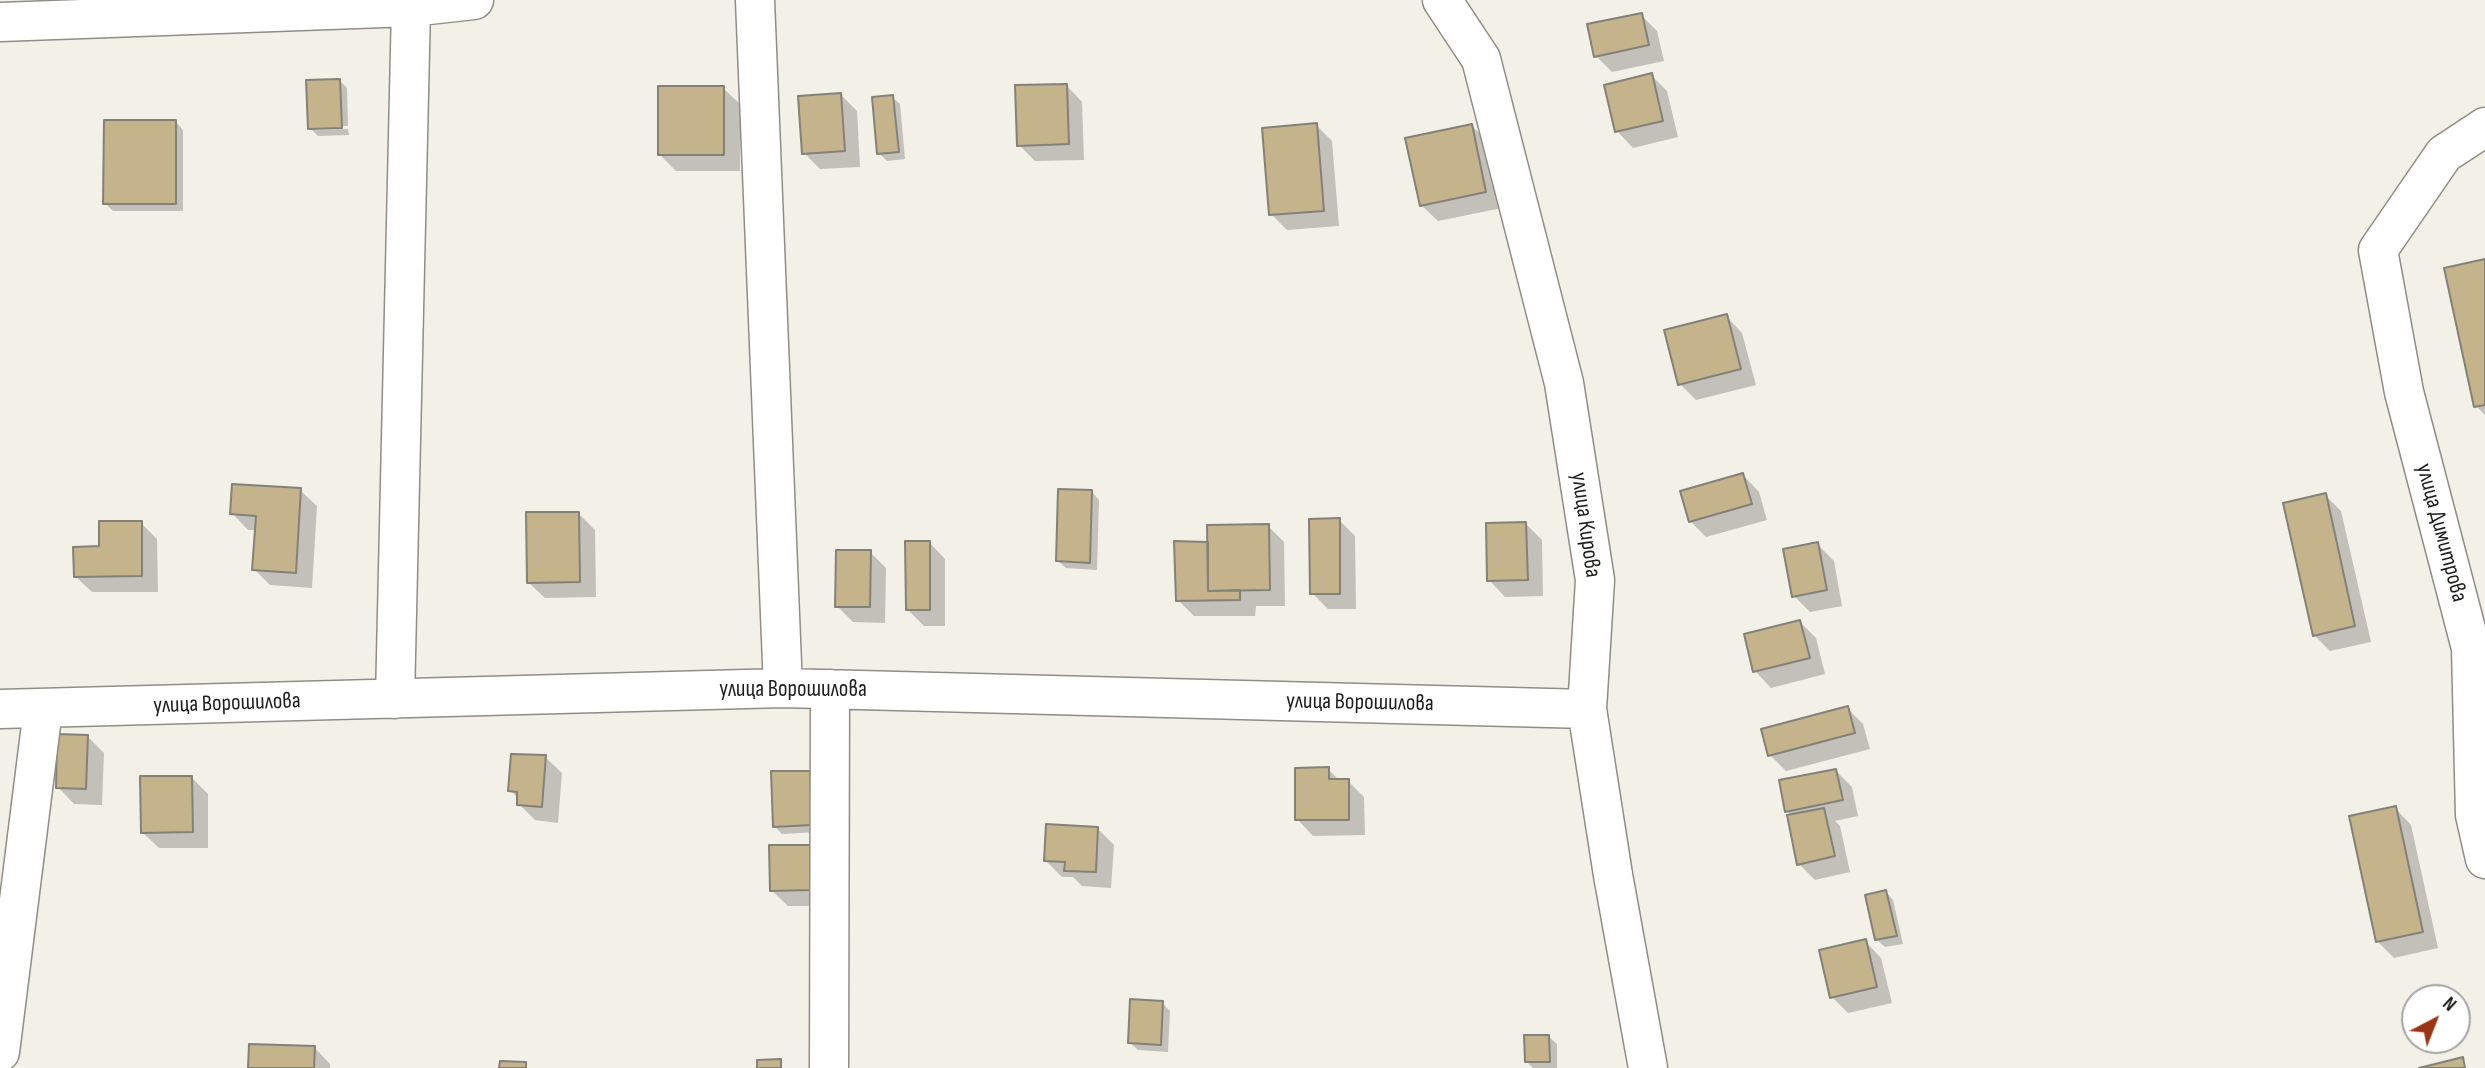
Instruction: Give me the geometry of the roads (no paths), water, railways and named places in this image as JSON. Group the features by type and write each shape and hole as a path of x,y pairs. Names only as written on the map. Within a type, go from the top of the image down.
{"street":[{"path":"0,22 411,7 474,0"},
{"path":"755,0 783,688"},
{"name":"улица Кирова","path":"1442,0 1481,60 1564,383 1595,580 1587,709 1613,875 1648,1068"},
{"path":"395,699 411,7"},
{"name":"улица Димитрова","path":"2485,127 2444,154 2378,250 2404,392 2471,648 2475,815 2485,859"},
{"name":"улица Ворошилова","path":"0,709 783,688 1587,709"},
{"path":"829,1068 831,689"},
{"path":"0,1052 43,709"}]}
